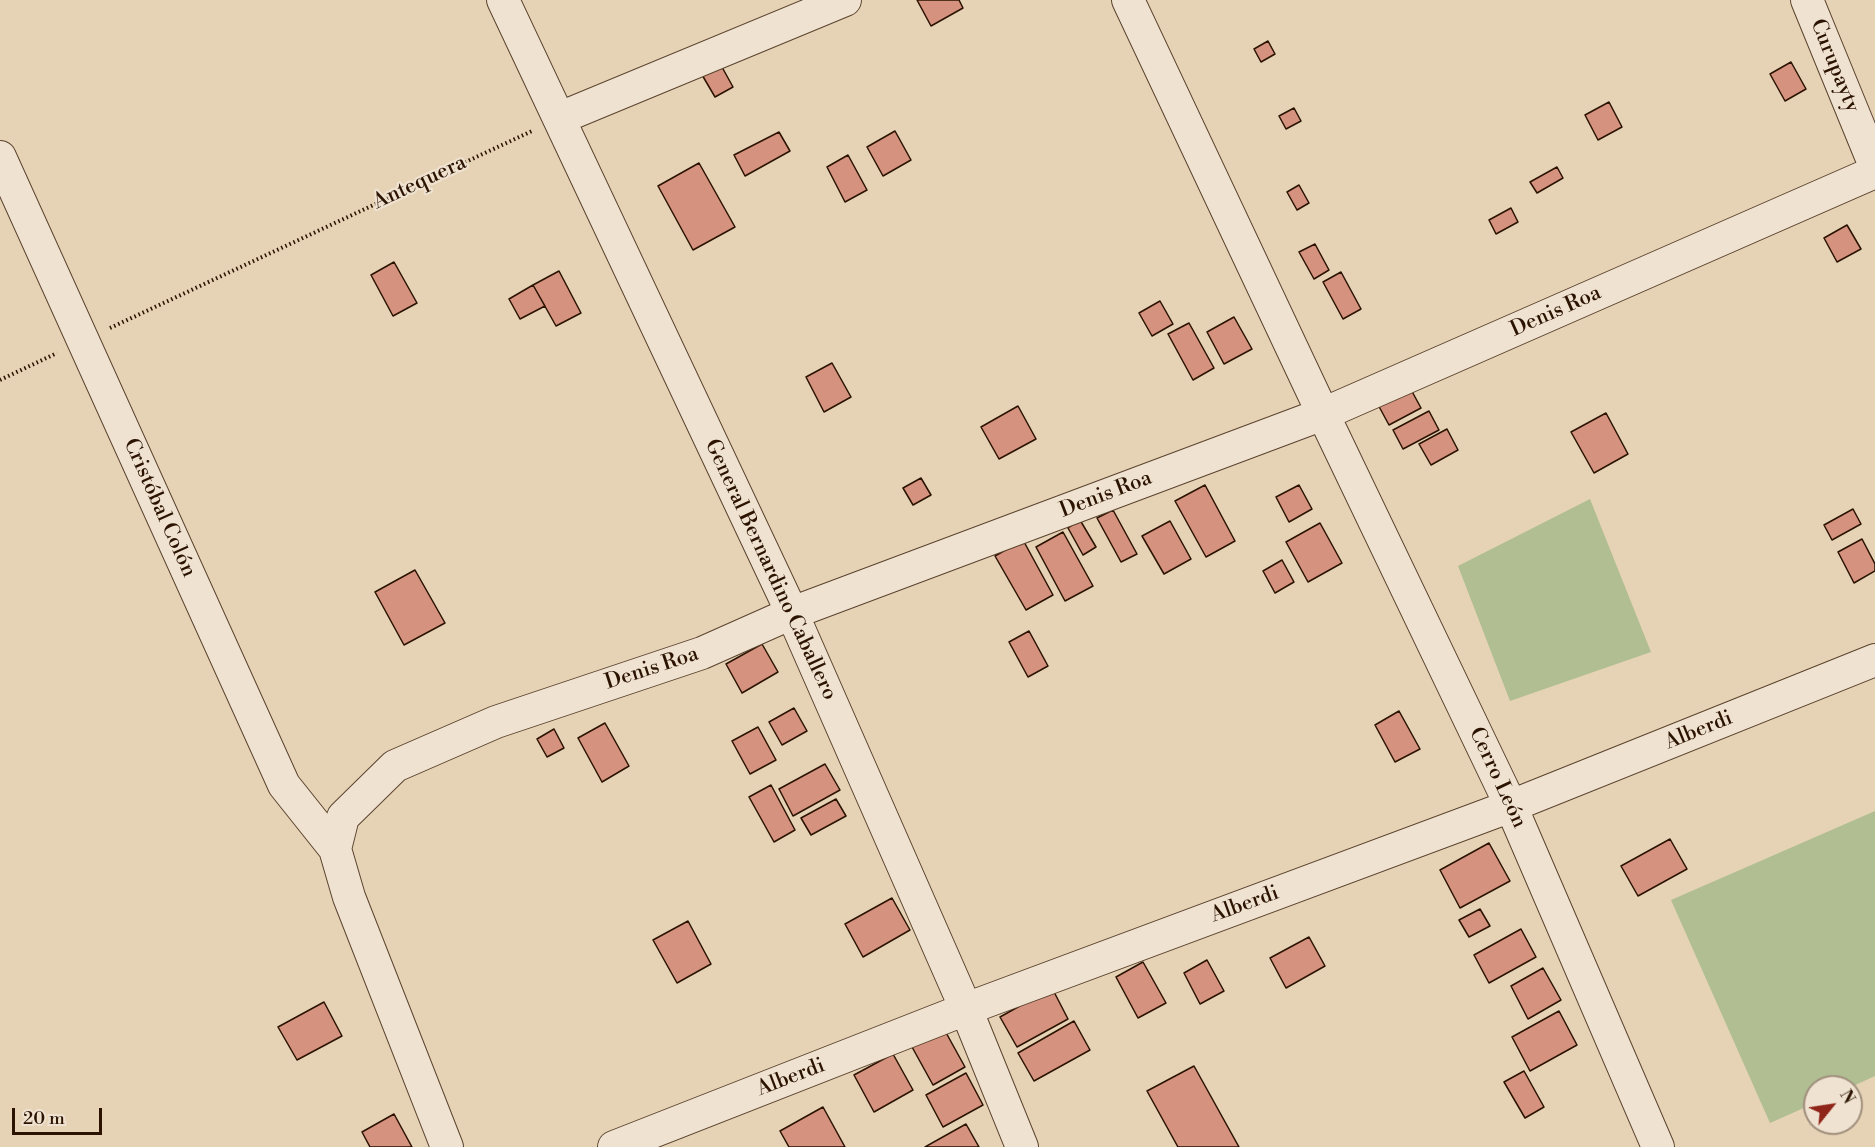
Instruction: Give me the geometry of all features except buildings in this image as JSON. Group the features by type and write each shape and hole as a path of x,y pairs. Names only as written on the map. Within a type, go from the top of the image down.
{"street":[{"name":"General Bernardino Caballero","path":"503,0 792,613 966,1009 1022,1147"},
{"path":"560,118 845,0"},
{"name":"Cerro León","path":"1128,0 1511,806 1658,1147"},
{"name":"Curupayty","path":"1807,0 1875,165"},
{"name":"Cristóbal Colón","path":"0,157 284,785 334,849"},
{"name":"Denis Roa","path":"334,849 343,817 395,766 496,722 702,653 792,613 1323,414 1875,172"},
{"name":"Alberdi","path":"614,1147 966,1009 1511,806 1875,660"},
{"path":"334,849 349,897 447,1147"}],"path":[{"name":"Antequera","path":"0,380 560,118"}],"green space":[{"path":"1590,499 1651,652 1510,701 1458,566"},
{"path":"1875,811 1875,1076 1863,1082 1863,1075 1803,1075 1803,1108 1770,1123 1671,900"}]}
